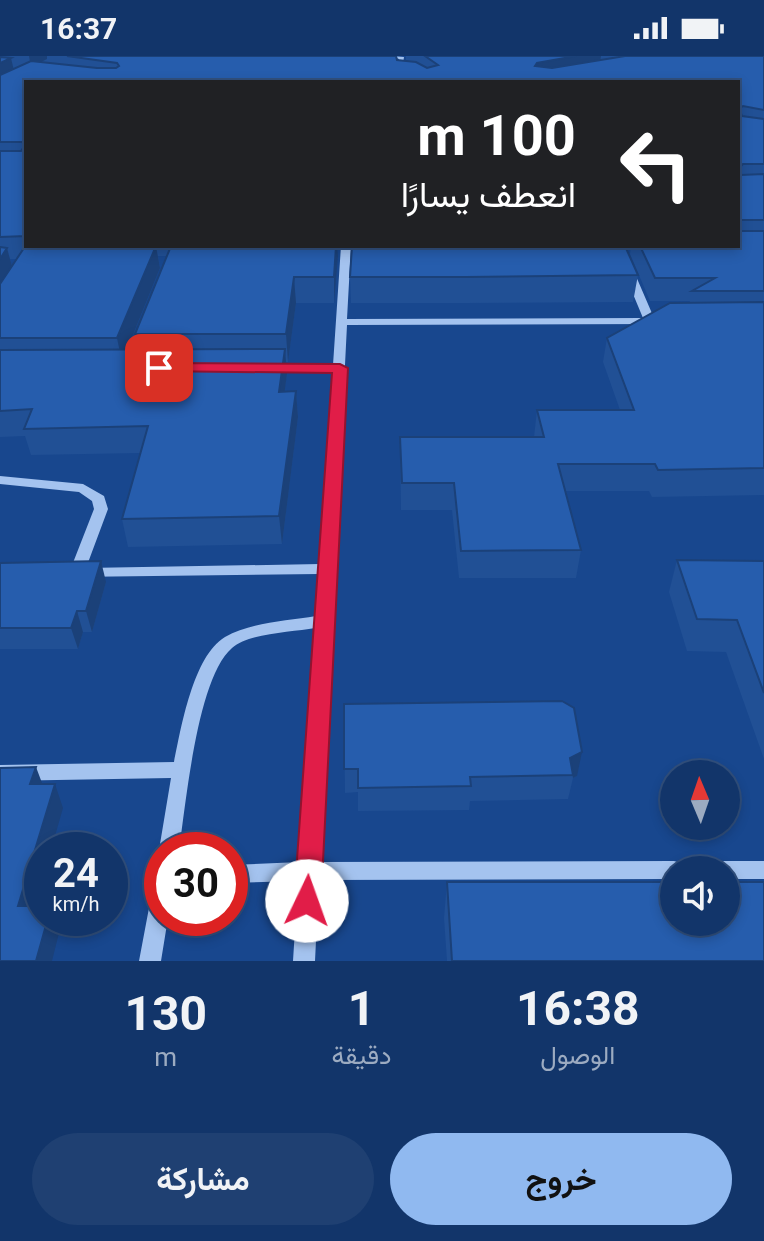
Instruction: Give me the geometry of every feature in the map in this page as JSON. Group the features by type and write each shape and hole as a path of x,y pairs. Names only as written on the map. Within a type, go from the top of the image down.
{"street":[{"path":"394,56 402,58 399,72 419,74 428,80"},
{"path":"304,961 346,248"},
{"path":"618,248 650,321"},
{"path":"342,322 665,321"},
{"path":"250,368 340,368"},
{"path":"0,480 83,488 99,499 101,509 69,573 327,569"},
{"path":"172,832 182,770 203,682 217,652 229,642 247,636 324,621"},
{"path":"0,773 182,770"},
{"path":"248,873 660,870"},
{"path":"740,870 764,870"},
{"path":"150,961 154,936"}],"building":[{"path":"67,56 396,56 397,60 416,62 427,68 438,65 425,56 576,56 537,63 535,66 552,68 625,56 764,56 764,110 743,106 740,108 740,80 24,80 24,144 0,142 0,75 31,61 97,68 116,68 119,66 117,63"},
{"path":"740,111 742,116 764,119 764,164 743,164 740,167"},
{"path":"24,146 24,236 0,237 0,151 21,151"},
{"path":"740,167 741,175 764,174 764,220 740,220"},
{"path":"740,231 764,231 764,291 692,291 715,278 655,278 641,248 740,248"},
{"path":"0,247 7,248 0,259"},
{"path":"24,248 155,248 117,338 0,338 0,284"},
{"path":"170,248 336,248 334,277 294,277 286,334 135,334"},
{"path":"352,248 626,248 638,275 466,277 350,277"},
{"path":"764,302 764,468 658,470 655,464 558,464 581,550 461,551 454,483 402,483 400,437 544,437 537,410 634,410 607,338 670,303"},
{"path":"285,349 279,392 296,391 279,516 122,519 148,426 24,429 32,409 0,411 0,350"},
{"path":"677,560 764,561 764,693 737,620 697,619"},
{"path":"101,561 86,611 77,611 71,628 0,628 0,563"},
{"path":"562,701 574,708 582,752 570,758 573,775 470,777 471,786 358,788 358,769 344,769 344,704"},
{"path":"36,767 30,784 55,784 40,832 24,832 24,886 18,906 24,906 24,936 43,936 36,961 0,961 0,768"},
{"path":"447,882 660,882 660,936 740,936 740,882 764,882 764,961 452,961"}],"route":[{"path":"159,368 340,368 307,901"}]}
